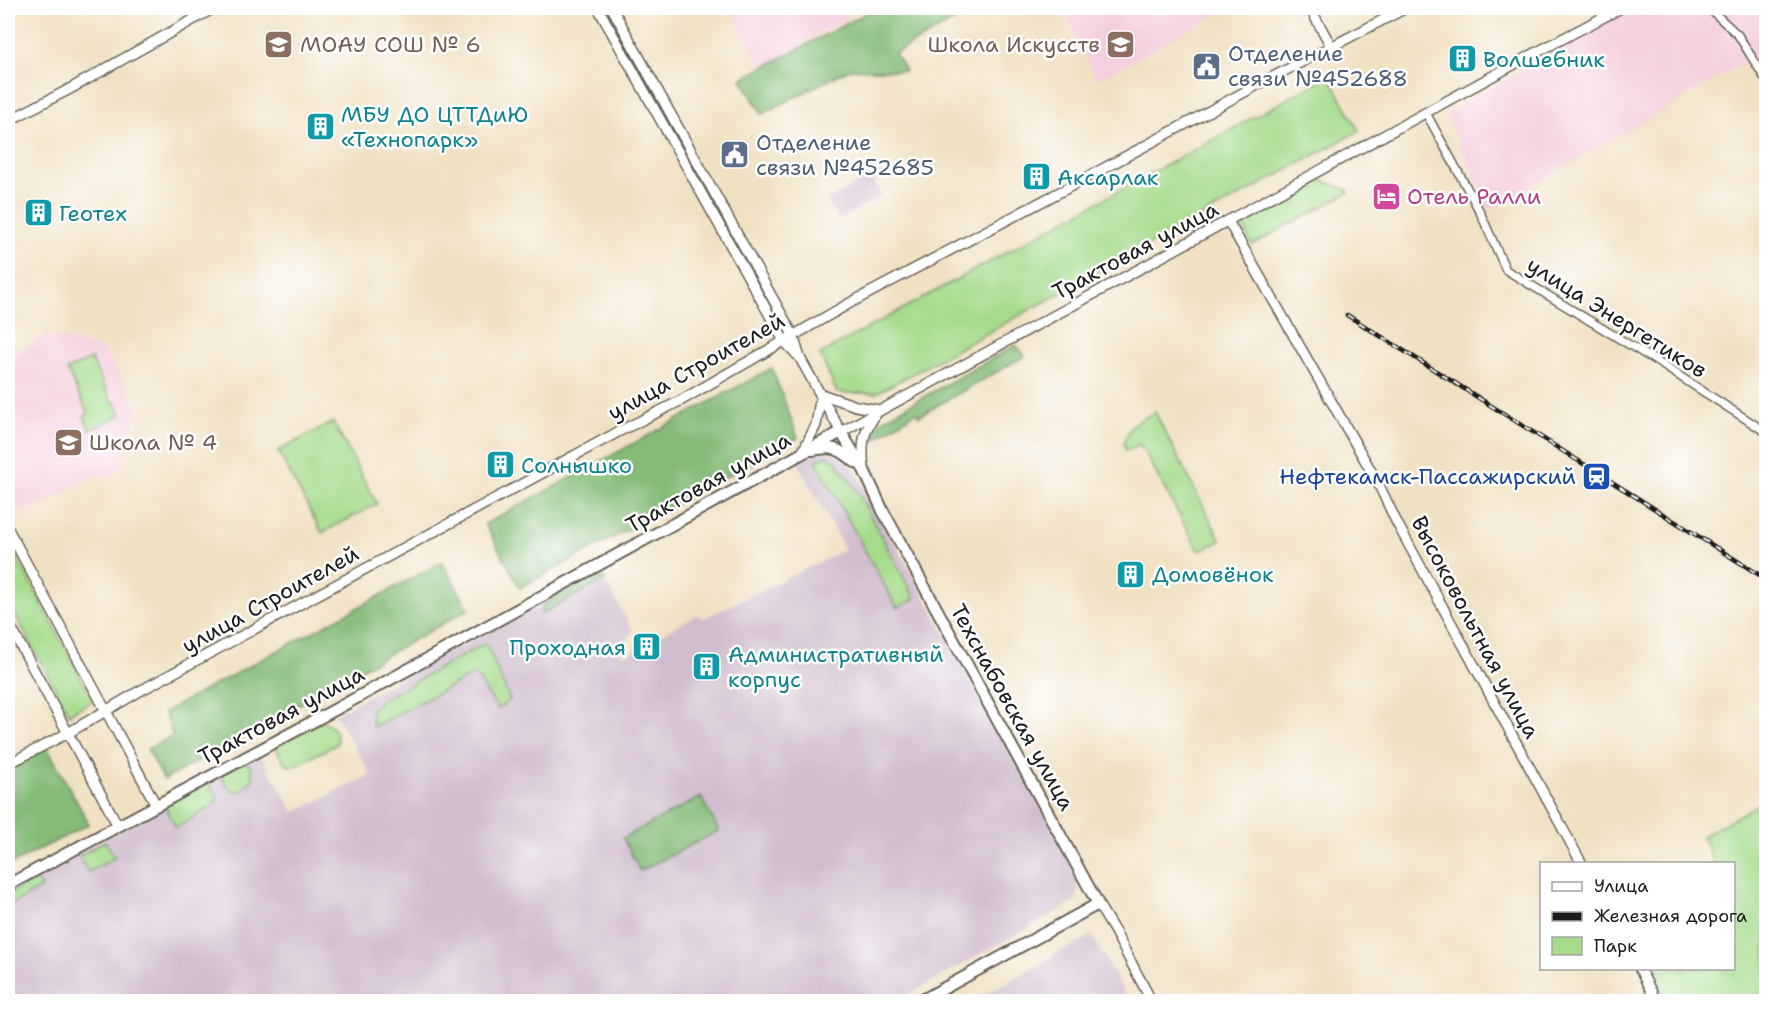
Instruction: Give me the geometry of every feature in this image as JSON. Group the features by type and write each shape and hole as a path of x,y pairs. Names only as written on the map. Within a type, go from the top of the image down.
{"main road":[{"path":"8,121 214,8"},
{"path":"598,8 784,341 800,358 841,432"},
{"path":"612,8 793,335 800,358"},
{"path":"1310,8 1331,46"},
{"name":"улица Строителей","path":"8,764 618,432 680,401 850,303 1406,8"},
{"name":"Трактовая улица","path":"8,885 1621,8"},
{"name":"Высоковольтная улица","path":"1228,221 1378,483 1397,523 1581,862"},
{"path":"821,394 855,406 879,410 869,423 864,436 862,451 864,470"},
{"path":"803,451 816,425 821,394"},
{"name":"Техснабовская улица","path":"841,432 864,470 883,511 1152,1002"},
{"path":"803,451 826,447 836,448 864,470"},
{"path":"8,529 156,805"},
{"path":"8,622 118,826"},
{"path":"919,1002 1098,904"},
{"path":"1640,970 1657,1002"}],"street":[{"path":"1709,8 1738,35 1767,80"},
{"name":"улица Энергетиков","path":"1426,113 1479,210 1506,270 1767,432"}],"shaded area":[{"path":"729,8 844,8 850,17 761,67"},
{"name":"Школа Искусств","path":"1062,8 1220,8 1223,11 1101,78 1094,76"},
{"path":"1627,8 1766,8 1766,50 1489,211 1446,114"},
{"path":"871,176 882,196 838,220 827,201"},
{"name":"Школа № 4","path":"47,334 103,348 140,412 137,414 119,470 108,478 101,473 23,513 8,487 8,358"},
{"path":"825,450 844,457 853,467 1072,863 1078,885 1076,901 897,1001 8,1002 8,891 260,754 294,812 371,775 335,714 600,571 633,631 619,648 623,656 698,614 702,619 845,550 798,463"},
{"path":"1092,935 1129,1001 972,1001"}],"green space":[{"path":"876,8 978,8 895,53 905,71 850,69 762,114 741,79"},
{"path":"1329,76 1359,131 877,393 837,393 820,354"},
{"path":"1321,180 1349,192 1252,245 1242,224"},
{"path":"1016,345 1025,356 919,416 916,412 875,439 874,427 886,418"},
{"path":"91,359 121,415 90,430 84,416 88,413 67,370"},
{"path":"772,368 798,438 520,588 485,524"},
{"path":"1155,412 1221,541 1199,551 1140,444 1126,451 1123,443 1132,425"},
{"path":"333,422 377,504 322,533 278,451"},
{"path":"826,455 836,461 857,491 915,599 897,608 816,461"},
{"path":"8,540 94,700 69,714 8,602"},
{"path":"442,562 469,609 164,780 147,749 173,736 164,712"},
{"path":"600,573 605,580 541,614 543,605"},
{"path":"486,643 510,700 498,709 475,674 373,727 371,709 383,699"},
{"path":"323,721 334,730 337,744 294,766 286,765 277,750 278,745"},
{"path":"47,747 89,824 8,866 8,770"},
{"path":"243,762 251,766 253,779 241,792 228,786 222,773"},
{"path":"207,782 218,799 213,805 176,828 166,808 167,803"},
{"path":"701,797 719,831 640,871 623,838"},
{"path":"1766,800 1766,1001 1668,1001 1650,970 1735,970 1735,862 1714,862 1702,836"},
{"path":"105,841 115,858 88,872 79,856"},
{"path":"36,879 41,888 8,906 8,894"}],"railway":[{"path":"1347,315 1766,579"}],"place":[{"name":"МОАУ СОШ № 6","path":"279,44"},
{"name":"Школа Искусств","path":"1121,44"},
{"name":"Волшебник","path":"1462,59"},
{"name":"Отделение связи №452688","path":"1207,66"},
{"name":"МБУ ДО ЦТТДиЮ «Технопарк»","path":"320,127"},
{"name":"Отделение связи №452685","path":"735,155"},
{"name":"Аксарлак","path":"1036,177"},
{"name":"Отель Ралли","path":"1386,196"},
{"name":"Геотех","path":"38,213"},
{"name":"Школа № 4","path":"68,442"},
{"name":"Солнышко","path":"500,465"},
{"name":"Нефтекамск-Пассажирский","path":"1597,476"},
{"name":"Домовёнок","path":"1131,574"},
{"name":"Проходная","path":"647,647"},
{"name":"Административный корпус","path":"707,667"}]}
